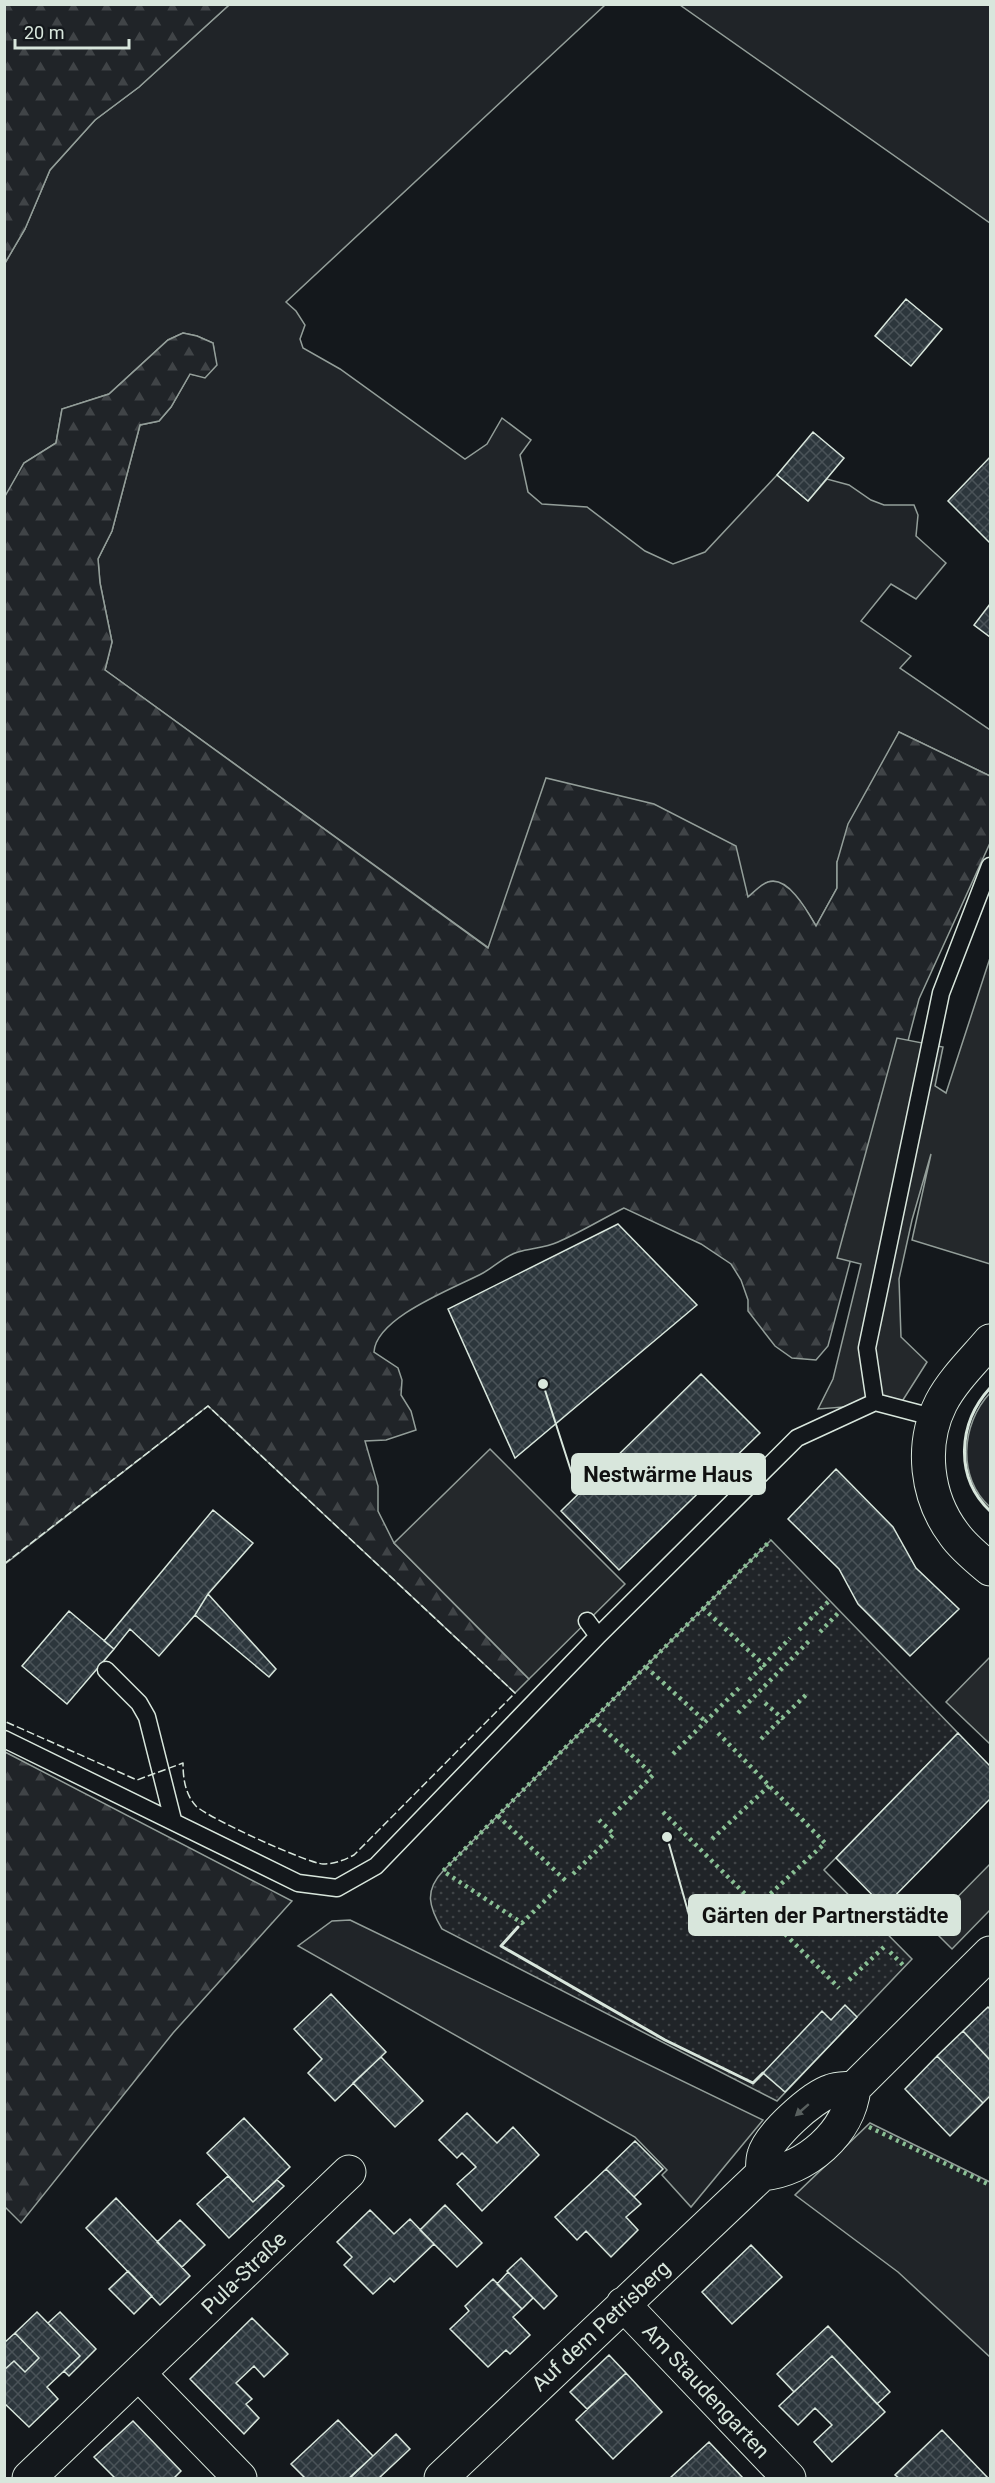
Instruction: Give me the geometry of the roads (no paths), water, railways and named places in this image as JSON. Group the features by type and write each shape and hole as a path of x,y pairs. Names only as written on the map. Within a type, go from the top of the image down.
{"street":[{"path":"990,1341 942,1402 928,1448 928,1468 936,1501 955,1536 990,1569"},
{"name":"Auf dem Petrisberg","path":"441,2478 762,2174 780,2172 795,2166 820,2149 846,2120 853,2103 854,2088 990,1953"},
{"name":"Pula-Straße","path":"29,2478 349,2172"},
{"name":"Am Staudengarten","path":"623,2304 789,2478"},
{"path":"139,2374 240,2478"}],"lane":[{"path":"875,1402 867,1348 941,993 990,866"},
{"path":"4,1739 298,1883 337,1888 376,1866 598,1635 797,1438 875,1402 936,1418"},
{"path":"587,1621 598,1635"},
{"path":"106,1670 139,1704 147,1718 172,1820"}],"place":[{"name":"Nestwärme Haus","path":"543,1384"},
{"name":"Gärten der Partnerstädte","path":"667,1837"}]}
